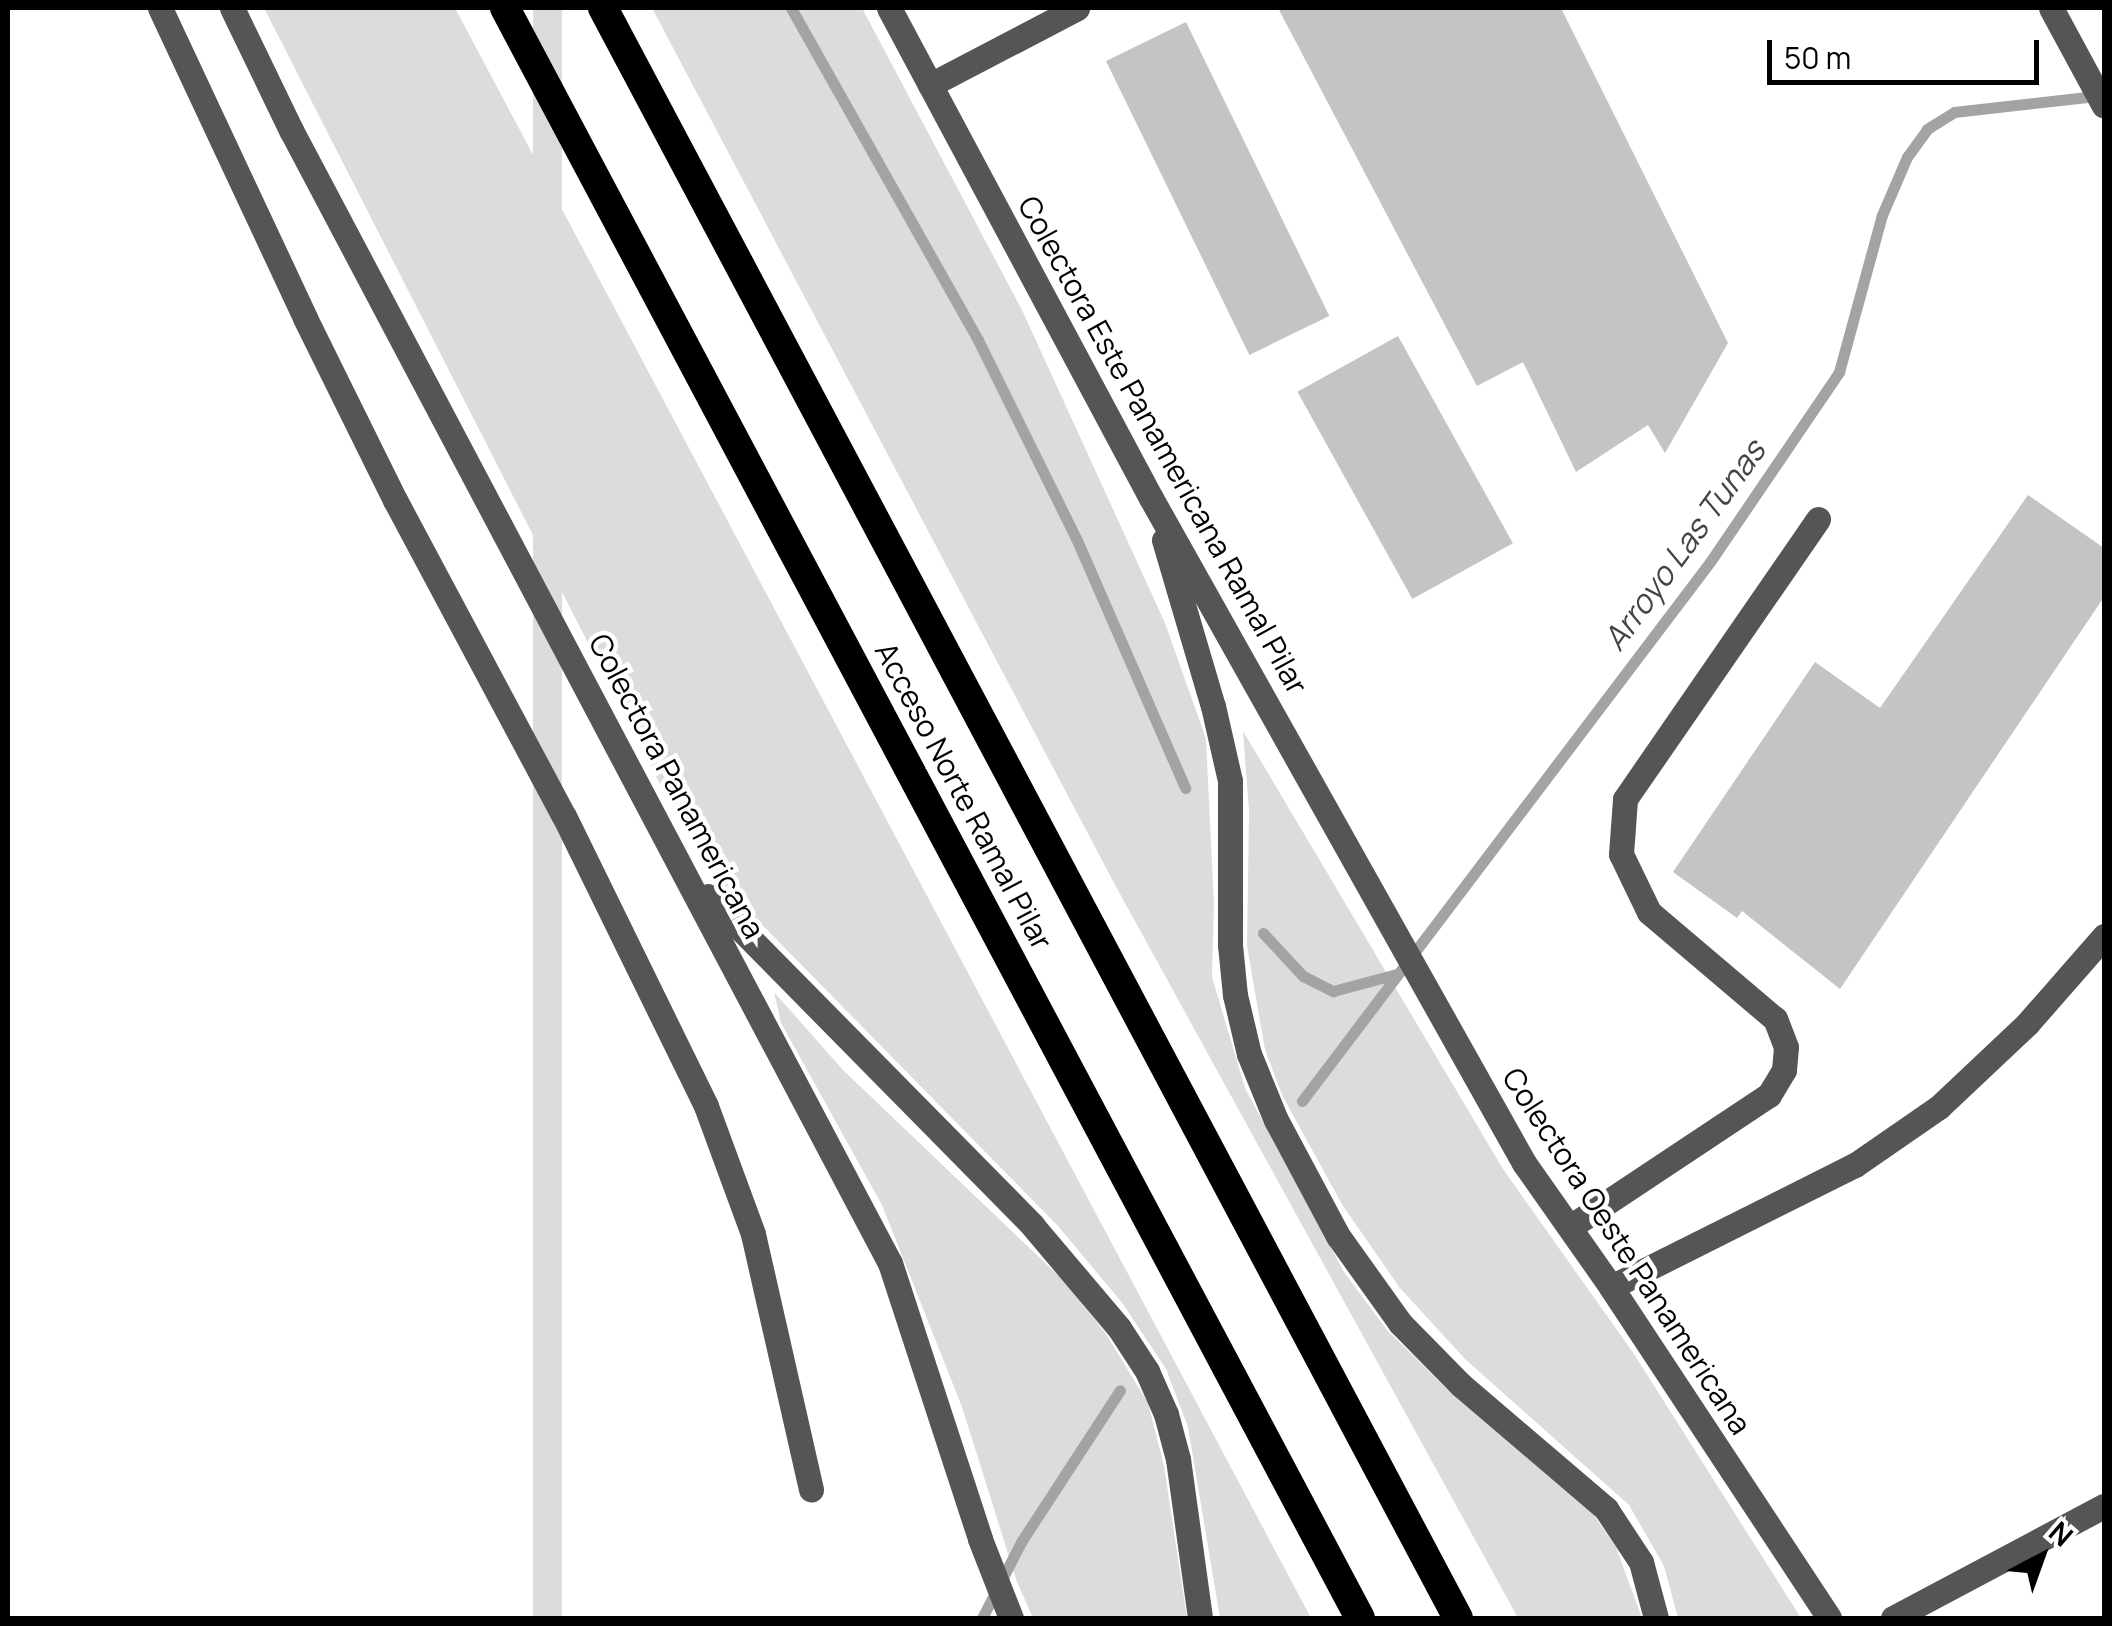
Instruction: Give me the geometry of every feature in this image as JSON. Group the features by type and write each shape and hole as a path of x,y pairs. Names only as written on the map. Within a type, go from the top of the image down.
{"highway":[{"name":"Acceso Norte Ramal Pilar","path":"505,8 1360,1618"},
{"name":"Acceso Norte Ramal Pilar","path":"604,8 1458,1618"}],"street":[{"path":"160,8 304,318 395,500 564,816 706,1106 753,1234 811,1489"},
{"name":"Colectora Panamericana","path":"232,8 290,130 688,874 890,1263 980,1539 1011,1618"},
{"name":"Colectora Este Panamericana Ramal Pilar","path":"888,8 1151,498 1385,911"},
{"path":"930,85 1077,8"},
{"path":"2050,8 2104,106"},
{"path":"1151,498 1213,706 1230,780 1230,945 1235,994 1249,1054 1276,1120 1338,1236 1400,1323 1461,1385 1606,1509 1641,1562 1656,1618"},
{"path":"1570,1228 1769,1095 1784,1070 1786,1047 1775,1019 1649,912 1621,854 1625,798 1818,518"},
{"path":"688,874 1032,1225 1119,1328 1147,1370 1166,1414 1178,1459 1200,1618"},
{"name":"Colectora Oeste Panamericana","path":"1385,911 1524,1163 1611,1287 1829,1618"},
{"path":"1611,1287 1855,1165 1939,1108 2027,1024 2104,936"},
{"path":"1893,1618 2104,1506"}],"shaded area":[{"path":"264,8 455,8 1311,1618 1220,1618 1188,1427 1166,1369 1123,1304 1058,1226 724,886 687,837"},
{"path":"533,8 562,8 562,1618 533,1618"},
{"path":"652,8 862,8 1022,310 1165,623 1206,739 1214,904 1212,977 1245,1088 1344,1272 1387,1330 1445,1387 1588,1507 1616,1547 1642,1618 1518,1618 1114,883"},
{"path":"1243,731 1503,1169 1634,1354 1801,1618 1678,1618 1664,1566 1629,1505 1465,1359 1400,1288 1343,1206 1283,1097 1265,1050 1247,946 1249,811"},
{"path":"774,992 843,1070 1064,1281 1106,1334 1148,1403 1164,1466 1187,1618 1033,1618 1017,1582 962,1407 882,1205 781,1023"}],"building":[{"path":"1278,8 1561,8 1728,343 1665,453 1648,425 1576,472 1523,362 1477,386"},
{"path":"1186,22 1329,316 1249,355 1106,61"},
{"path":"1398,336 1513,543 1412,599 1297,392"},
{"path":"2028,495 2104,548 2104,597 1840,989 1742,911 1737,918 1673,872 1815,662 1880,708"}],"waterway":[{"path":"791,8 978,340 1076,538 1185,788"},
{"name":"Arroyo Las Tunas","path":"1302,1101 1710,562 1839,372 1882,215 1907,157 1927,129 1954,112 2096,96"},
{"path":"1263,933 1303,976 1333,991 1397,974"},
{"path":"982,1618 1021,1542 1120,1390"}]}
